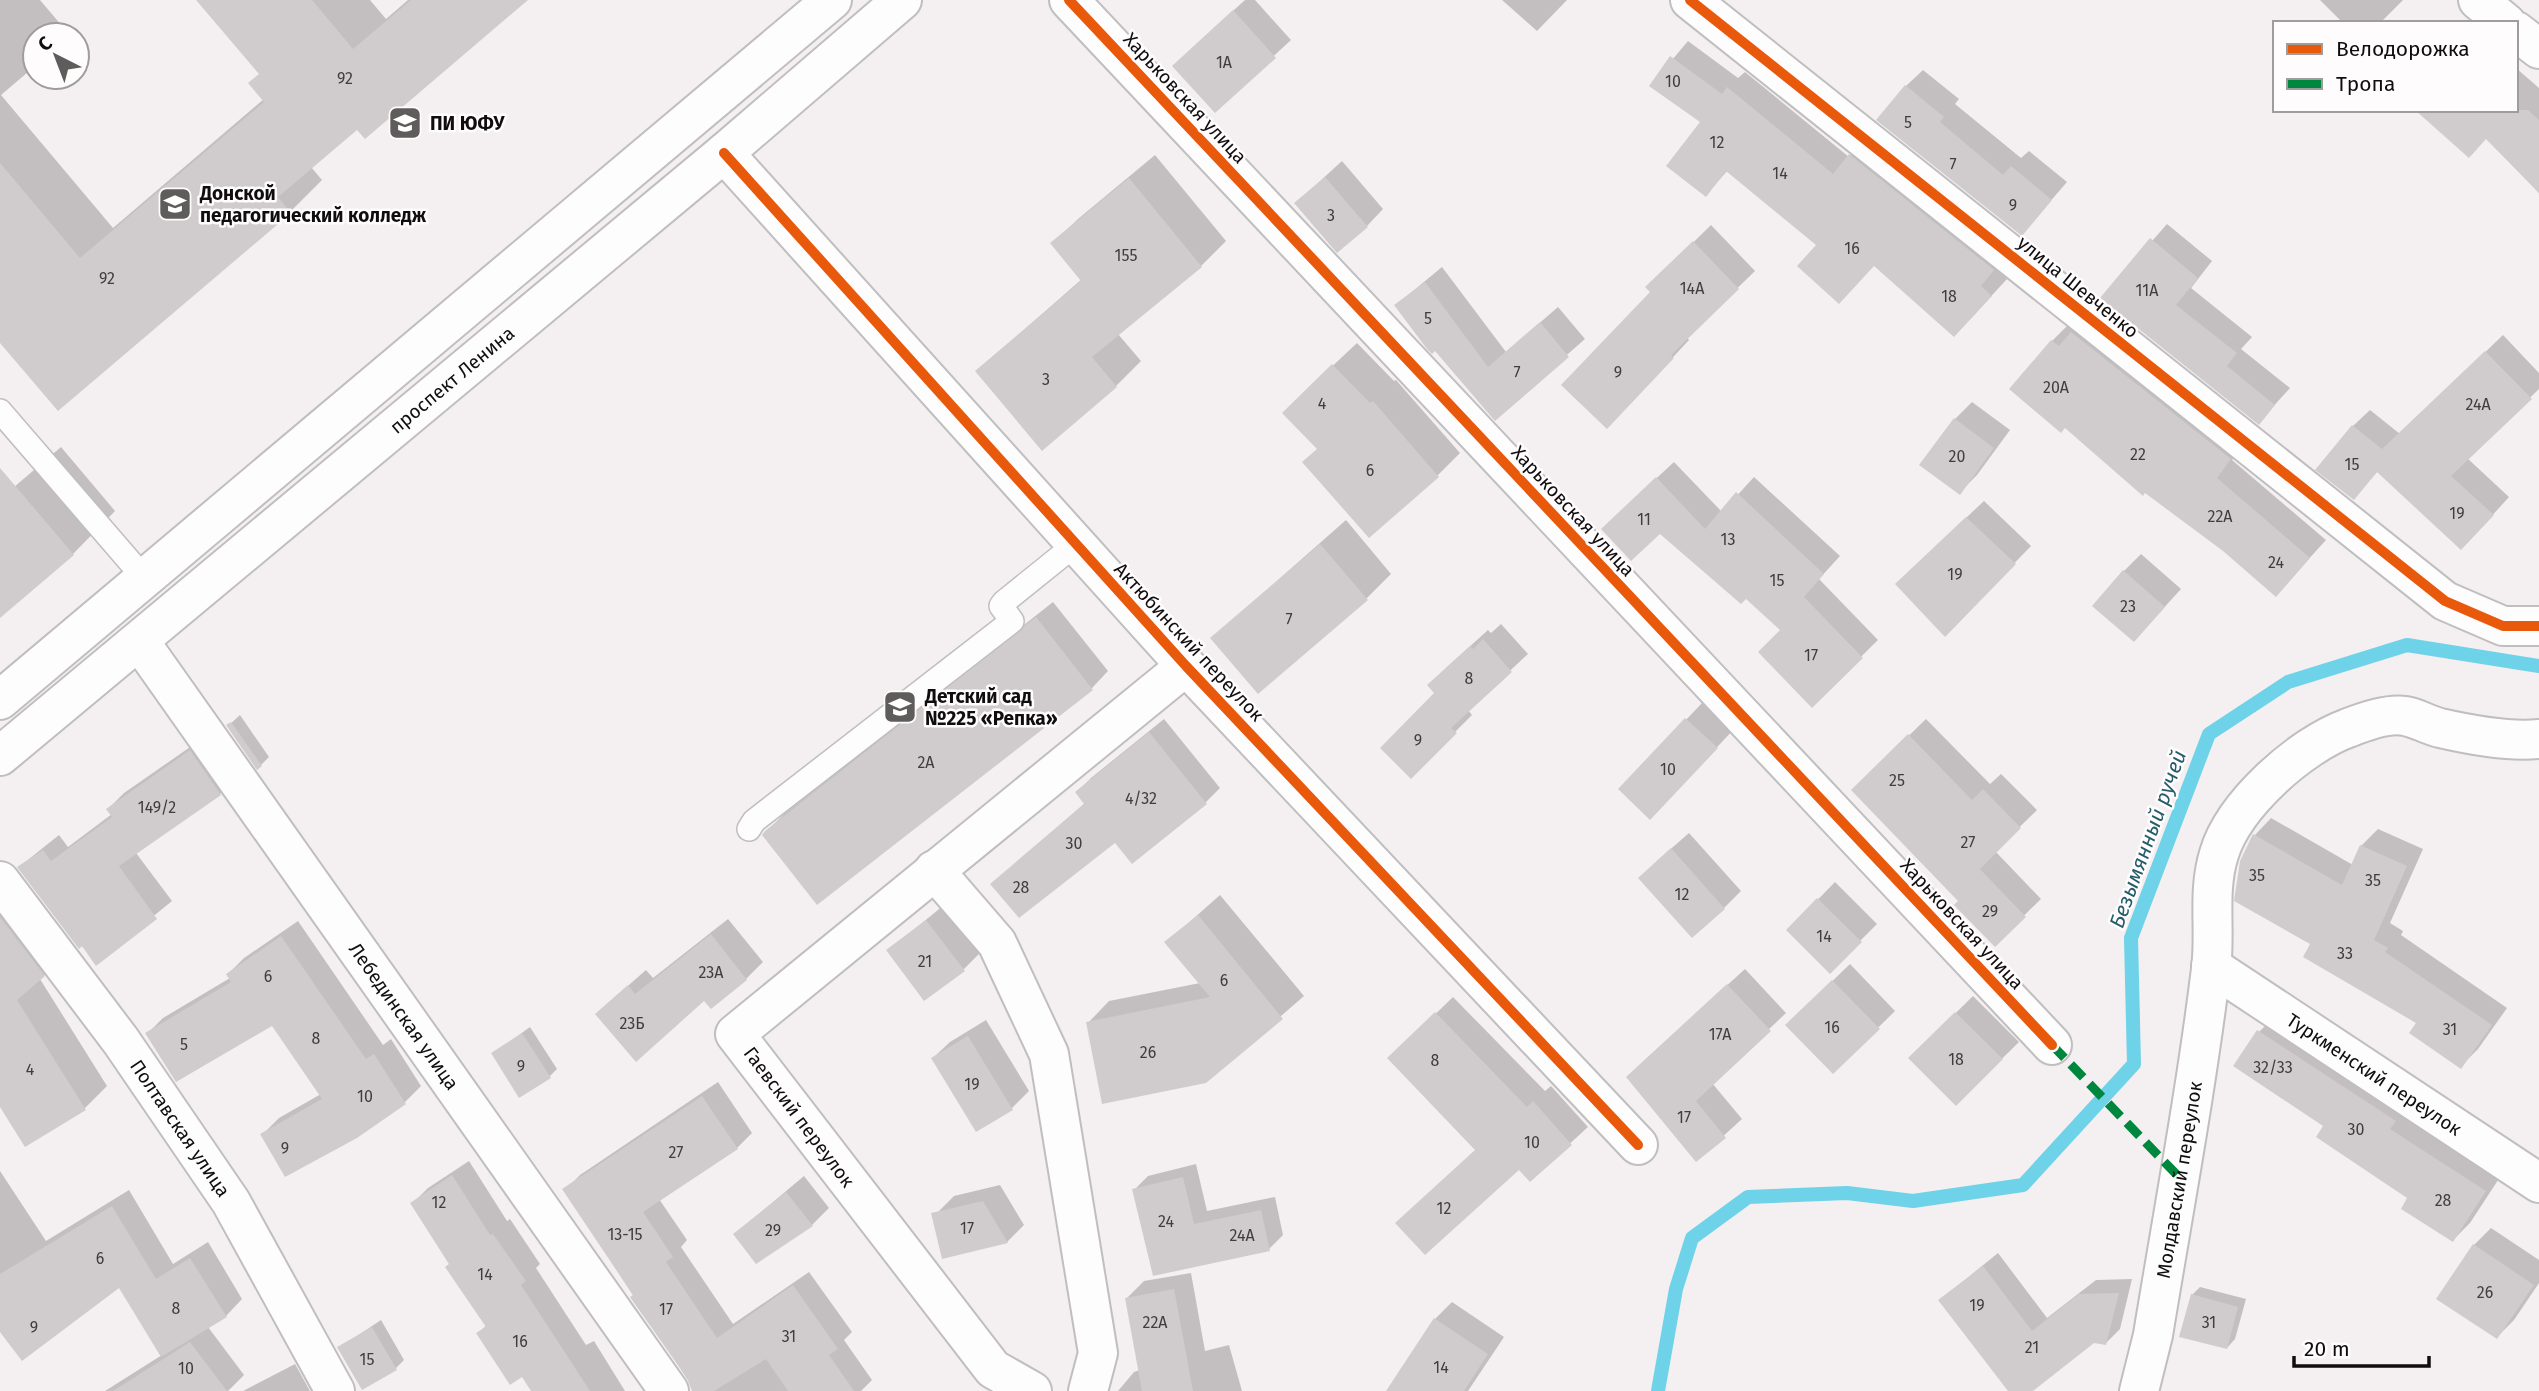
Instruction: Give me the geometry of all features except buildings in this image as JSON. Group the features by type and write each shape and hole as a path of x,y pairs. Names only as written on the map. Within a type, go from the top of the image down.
{"street":[{"path":"0,700 832,0"},
{"name":"проспект Ленина","path":"0,756 724,153 902,0"},
{"name":"Харьковская улица","path":"1069,0 2052,1045"},
{"name":"улица Шевченко","path":"1690,0 2445,601 2503,626 2539,626"},
{"path":"2478,0 2504,21"},
{"path":"2518,33 2539,49"},
{"name":"Актюбинский переулок","path":"724,153 1186,666 1638,1145"},
{"name":"Лебединская улица","path":"140,642 669,1391"},
{"name":"Гаевский переулок","path":"1032,1391 993,1370 735,1034 1186,666"},
{"name":"Молдавский переулок","path":"2139,1391 2153,1335 2211,966 2211,896 2219,852 2244,809 2280,771 2316,741 2349,727 2404,715 2438,728 2519,741 2539,738"},
{"path":"934,870 998,943 1049,1054 1098,1353 1088,1391"},
{"name":"Полтавская улица","path":"0,881 121,1041 231,1202 335,1391"},
{"name":"Туркменский переулок","path":"2211,966 2539,1182"}],"lane":[{"path":"0,411 8,437 145,579"},
{"path":"749,829 754,821 1012,621 1003,609 1004,601 1076,544"}],"waterway":[{"name":"Безымянный ручей","path":"1658,1391 1676,1289 1692,1238 1748,1197 1847,1193 1913,1201 2023,1185 2134,1064 2131,938 2209,734 2288,682 2407,645 2539,666"}],"marked path":[{"path":"2052,1045 2178,1176"}],"cycle path":[{"path":"1069,0 2052,1045"},
{"path":"1690,0 2445,601 2503,626 2539,626"},
{"path":"724,153 1186,666 1638,1145"}],"place":[{"name":"ПИ ЮФУ","path":"405,123"},
{"name":"Донской педагогический колледж","path":"175,204"},
{"name":"Детский сад №225 «Репка»","path":"900,707"}]}
